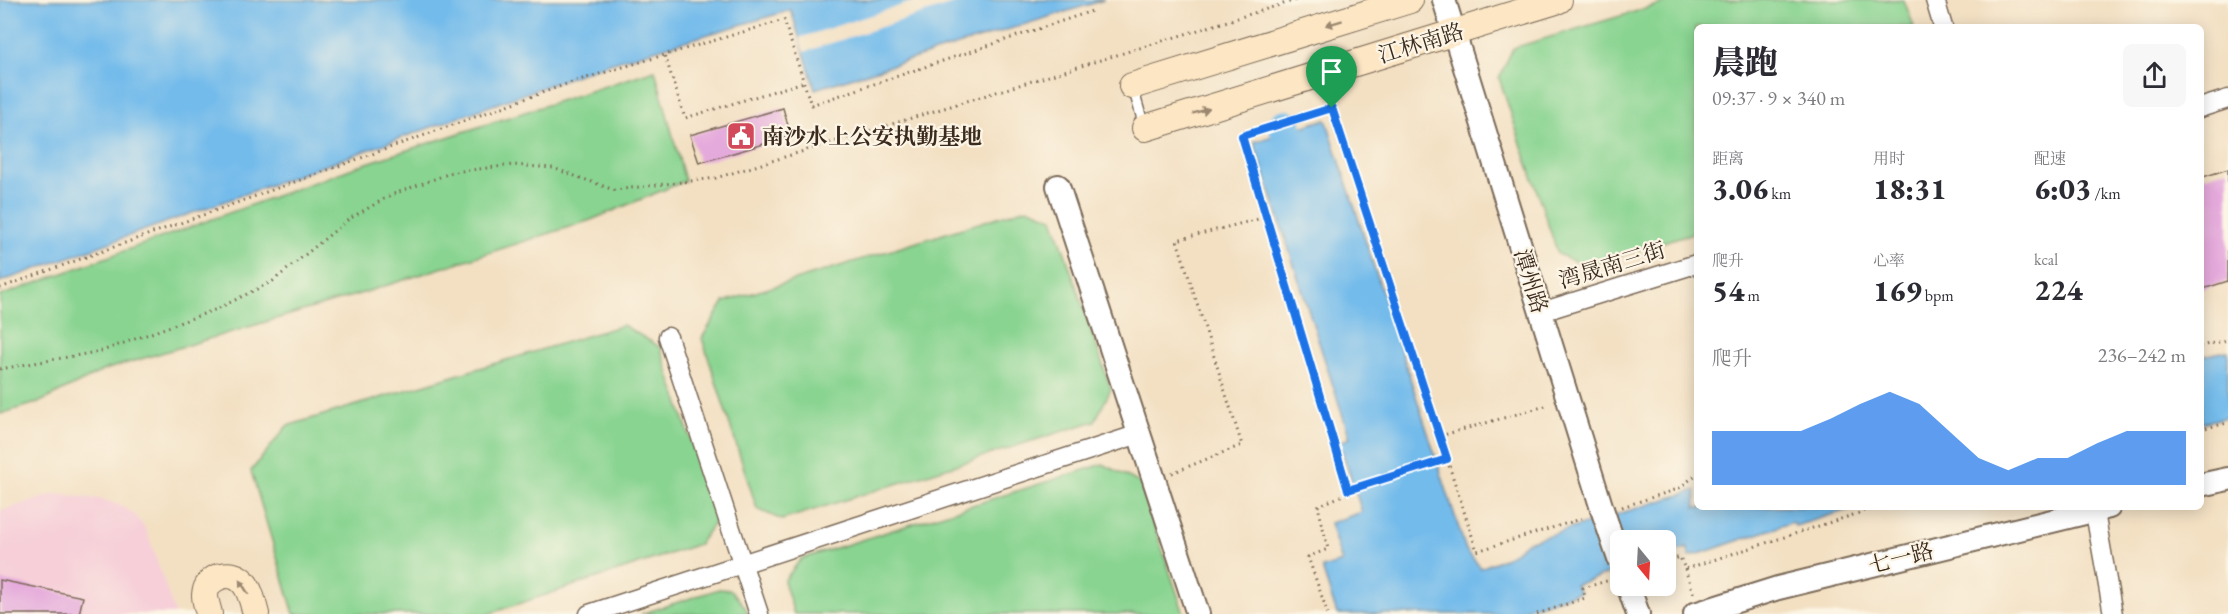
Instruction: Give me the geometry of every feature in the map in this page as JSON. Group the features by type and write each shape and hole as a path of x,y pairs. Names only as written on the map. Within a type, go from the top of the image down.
{"main road":[{"name":"江林南路","path":"1132,86 1410,0"},
{"name":"江林南路","path":"1145,128 1559,0"},
{"path":"209,614 205,595 207,587 213,580 229,575 244,582 256,614"}],"street":[{"name":"潭州路","path":"1444,0 1610,540"},
{"path":"1935,0 1942,24"},
{"path":"2204,107 2228,99"},
{"path":"1058,186 1198,614"},
{"name":"湾晟南三街","path":"1541,312 1694,265"},
{"path":"668,337 759,614"},
{"path":"589,614 1139,434"},
{"path":"2204,484 2228,479"},
{"name":"七一路","path":"1697,613 1778,588 2091,510"},
{"path":"2099,510 2113,614"}],"lane":[{"path":"1132,86 1145,128"}],"path":[{"path":"0,369 102,351 217,309 273,281 357,214 391,195 453,172 513,165 553,168 614,190 716,178 1296,0"},
{"path":"0,288 572,82 784,20 811,105 1092,11"},
{"path":"664,55 684,118 804,82"},
{"path":"1348,490 1242,136 1332,108 1477,551 1678,489 1694,477"},
{"path":"1154,480 1242,445 1177,240 1266,217"},
{"path":"2204,345 2228,340"},
{"path":"1440,436 1568,400"},
{"path":"2204,428 2228,423"},
{"path":"1328,614 1308,557 1328,549 1318,506 1348,493 1348,490 1447,459"},
{"path":"1685,569 1869,510"},
{"path":"1676,558 1680,557 1685,569 1697,613"},
{"path":"1537,614 1585,598 1583,588 1610,589"}],"shaded area":[{"path":"55,494 100,499 118,504 134,514 146,529 175,614 0,614 0,511"}],"green space":[{"path":"1674,0 1904,0 1913,24 1694,24 1694,233 1585,266 1558,254 1499,78 1513,48"},
{"path":"655,70 685,181 591,220 366,292 104,370 40,402 0,414 0,296 364,164"},
{"path":"1027,208 1053,218 1111,389 1095,421 782,520 757,509 702,338 724,302"},
{"path":"623,325 660,347 717,519 699,544 488,614 294,614 251,471 287,426"},
{"path":"1103,464 1140,483 1184,614 794,614 784,581 801,559"},
{"path":"719,589 731,590 746,608 748,614 641,614"}],"water":[{"path":"0,0 1104,0 815,89 791,10 610,63 0,282"},
{"path":"1326,119 1466,550 1481,568 1511,555 1527,542 1694,491 1694,510 1847,510 1795,526 1793,522 1690,557 1687,548 1676,552 1676,530 1610,530 1610,573 1575,585 1580,592 1509,614 1337,614 1322,568 1342,562 1330,523 1362,512 1339,442 1350,438 1254,142"},
{"path":"2228,351 2228,417 2204,422 2204,355"}],"pier":[{"path":"918,0 965,0 804,52 799,38"}],"building":[{"name":"南沙水上公安执勤基地","path":"783,108 791,136 699,163 690,135"},
{"path":"2228,169 2228,281 2204,289 2204,177"},
{"path":"0,580 83,597 79,614 0,614"}],"waterway":[{"path":"1285,126 1300,174"}],"place":[{"name":"南沙水上公安执勤基地","path":"741,136"}],"route":[{"path":"1332,108 1447,459 1348,490 1242,136 1332,108"}]}
